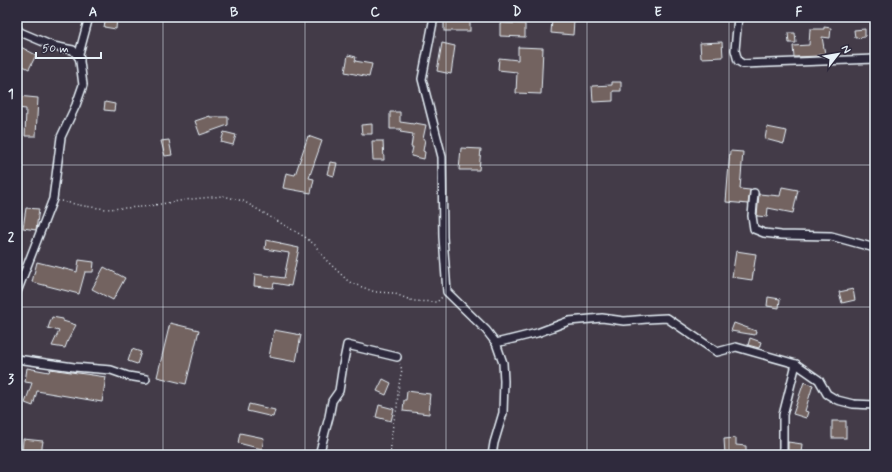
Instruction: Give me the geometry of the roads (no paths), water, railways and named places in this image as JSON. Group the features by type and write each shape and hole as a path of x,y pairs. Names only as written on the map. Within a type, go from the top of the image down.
{"street":[{"path":"17,292 19,281 53,199 61,137 76,105 83,85 80,54 89,17"},
{"path":"434,17 422,79 442,157 443,237 447,292 486,330 496,343 503,363 503,413 492,455"},
{"path":"738,17 735,50 738,61 743,64 875,59"},
{"path":"17,28 20,32 53,46 73,50 80,59"},
{"path":"754,193 752,216 754,229 781,235 831,236 875,248"},
{"path":"496,343 537,333 569,322 602,318 624,321 647,318 667,318 717,352 736,347 796,364 818,380 827,394 837,400 853,404 875,405"},
{"path":"319,455 332,400 339,391 348,345 397,358"},
{"path":"17,358 74,367 111,370 128,376 146,379"},
{"path":"783,455 783,415 796,364"}]}
